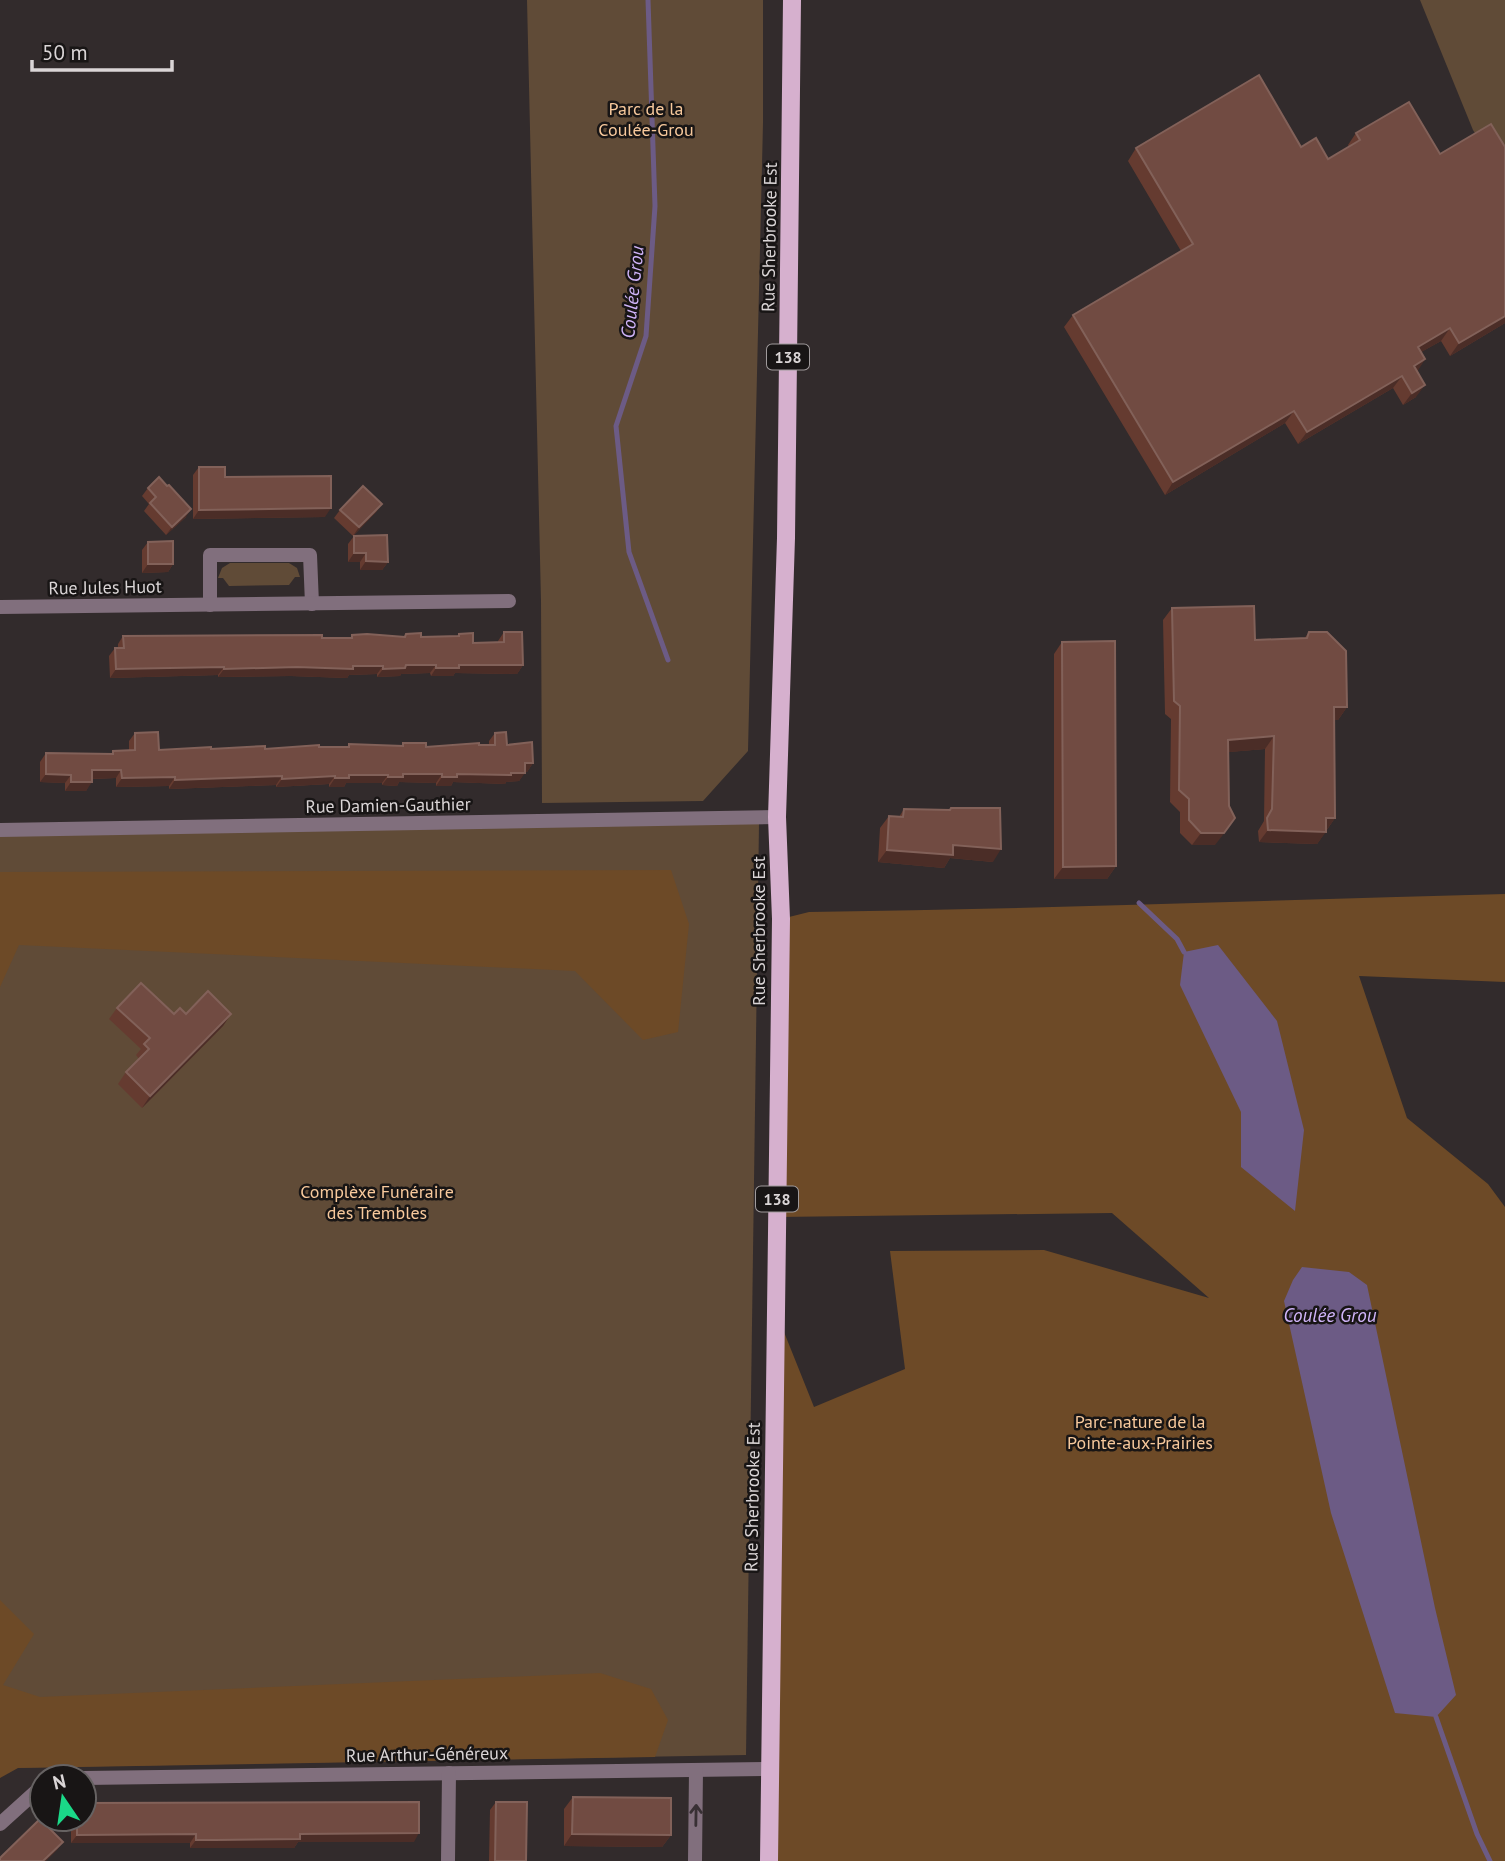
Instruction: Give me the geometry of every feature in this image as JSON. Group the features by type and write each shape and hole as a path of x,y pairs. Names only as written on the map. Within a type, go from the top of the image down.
{"main road":[{"name":"Rue Sherbrooke Est","path":"769,1861 781,919 777,817 786,538 792,0"}],"street":[{"path":"210,605 210,555 310,555 312,604"},
{"name":"Rue Jules Huot","path":"0,607 509,601"},
{"name":"Rue Damien-Gauthier","path":"0,830 777,817"},
{"name":"Rue Arthur-Généreux","path":"98,1779 770,1769"},
{"path":"695,1861 696,1770"},
{"path":"448,1861 449,1773"},
{"path":"0,1824 28,1799"}],"green space":[{"name":"Parc de la Coulée-Grou","path":"527,0 763,0 763,123 748,751 703,801 542,803 541,601"},
{"path":"1420,0 1505,0 1505,179 1473,130"},
{"path":"230,563 289,563 297,568 300,577 295,577 289,585 229,586 223,578 218,578 222,568"},
{"name":"Complèxe Funéraire des Trembles","path":"759,823 746,1755 98,1766 98,1763 28,1763 28,1768 0,1768 0,830"},
{"path":"671,870 689,924 678,1032 643,1040 575,971 19,945 0,987 0,872"},
{"name":"Parc-nature de la Pointe-aux-Prairies","path":"1505,894 1505,982 1359,976 1407,1118 1488,1184 1505,1207 1505,1861 769,1861 776,1312 814,1407 905,1369 890,1251 1044,1250 1209,1298 1112,1213 777,1217 781,919 809,912"},
{"path":"0,1600 34,1634 3,1685 40,1697 600,1673 651,1689 668,1720 655,1757 98,1767 98,1763 28,1763 28,1768 18,1768 0,1778"}],"water":[{"path":"1218,945 1277,1021 1304,1130 1295,1211 1241,1167 1241,1112 1180,985 1184,952"},
{"name":"Coulée Grou","path":"1302,1267 1349,1272 1367,1285 1456,1695 1436,1717 1395,1713 1331,1513 1284,1301"}],"building":[{"path":"1259,75 1301,147 1316,138 1328,159 1360,140 1356,133 1409,102 1440,154 1491,124 1505,147 1505,316 1459,343 1450,328 1418,347 1425,359 1414,366 1425,385 1412,393 1402,376 1307,432 1294,411 1173,482 1073,315 1193,244 1136,148"},
{"path":"199,467 225,467 225,477 331,476 331,508 199,510"},
{"path":"159,477 191,509 172,527 150,503 156,497 148,488"},
{"path":"363,486 382,504 359,527 340,510"},
{"path":"387,535 388,562 366,561 366,553 354,553 354,536"},
{"path":"173,541 173,564 148,564 148,542"},
{"path":"1254,606 1255,640 1307,638 1309,632 1327,632 1346,651 1347,707 1334,707 1335,818 1326,818 1326,832 1268,830 1267,818 1272,809 1274,736 1228,740 1229,806 1235,818 1224,833 1201,833 1189,820 1189,799 1179,790 1180,706 1174,701 1172,608"},
{"path":"504,632 522,632 523,665 459,665 459,668 436,668 436,665 406,665 405,668 383,669 383,666 353,666 353,669 116,669 115,648 124,648 123,636 322,635 322,638 352,638 352,635 367,634 405,637 406,634 421,633 421,637 473,633 473,643 504,642"},
{"path":"1115,641 1116,866 1063,867 1062,642"},
{"path":"158,732 159,750 265,746 265,749 319,745 349,747 349,744 403,746 403,743 426,743 426,747 479,743 495,745 495,733 506,732 507,745 532,742 533,763 525,763 525,773 457,774 457,777 442,777 442,774 403,774 403,777 349,775 349,778 335,776 282,779 282,776 175,780 175,777 122,778 121,770 92,770 92,782 71,782 71,775 46,774 46,753 113,754 113,751 135,750 135,733"},
{"path":"1000,808 1001,849 953,845 953,855 887,850 889,816 903,817 904,809"},
{"path":"141,983 174,1014 180,1008 186,1014 208,991 231,1014 150,1096 126,1072 149,1049 144,1044 150,1038 117,1008"},
{"path":"573,1797 671,1798 671,1835 572,1834"},
{"path":"419,1802 419,1833 300,1834 300,1839 215,1840 196,1840 196,1834 77,1835 98,1833 98,1803"},
{"path":"496,1802 527,1802 526,1861 495,1861"},
{"path":"28,1831 28,1833 54,1833 63,1842 43,1861 0,1861"}],"waterway":[{"name":"Coulée Grou","path":"648,0 655,206 646,336 616,426 629,552 668,660"},
{"name":"Coulée Grou","path":"1139,903 1177,939 1184,952"},
{"name":"Coulée Grou","path":"1436,1717 1477,1834 1490,1861"}]}
